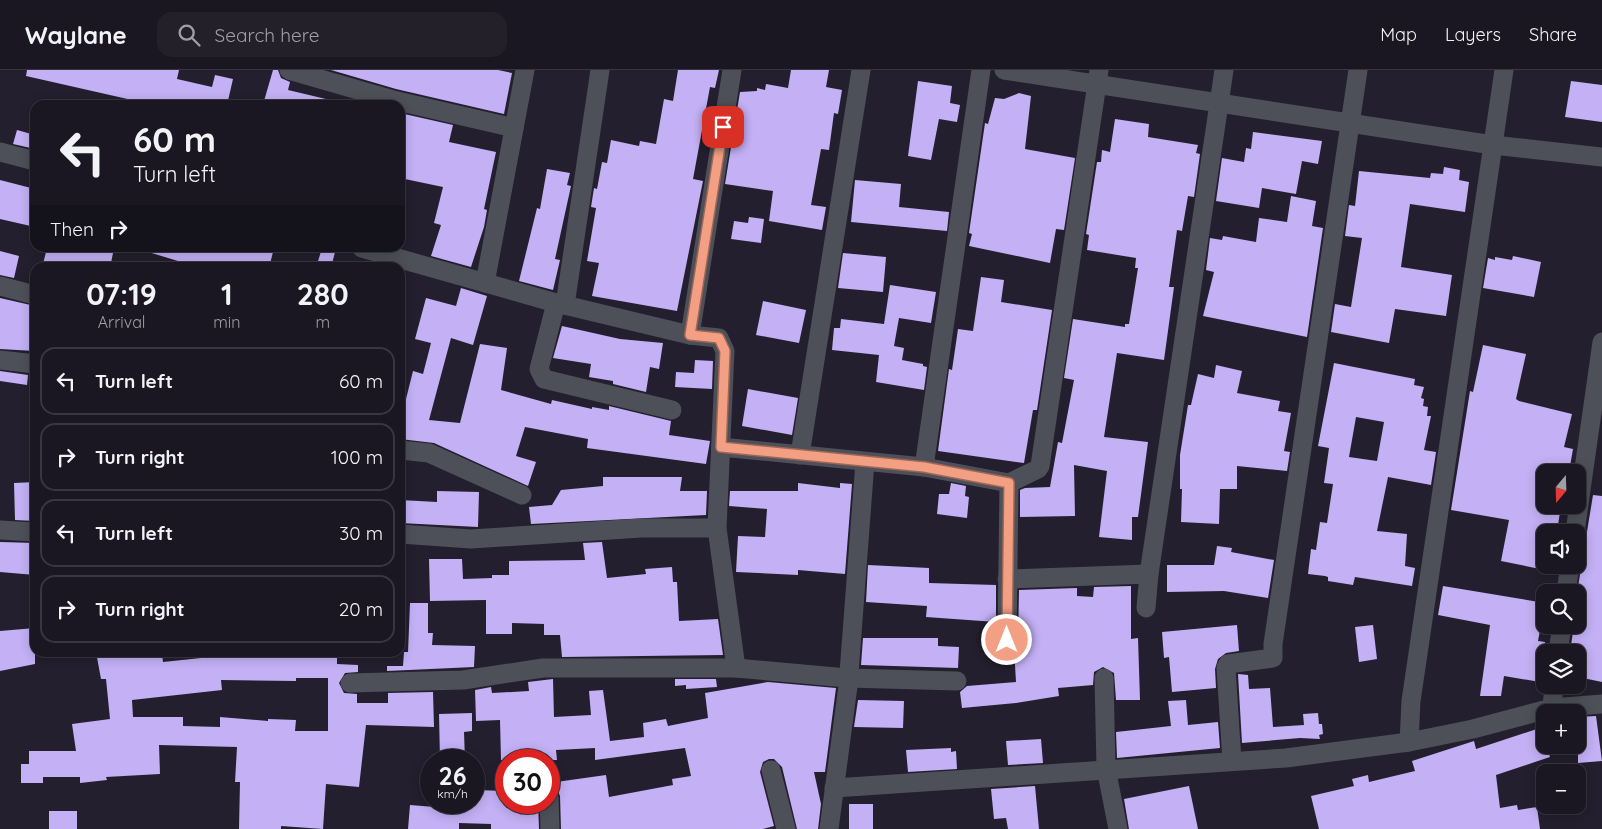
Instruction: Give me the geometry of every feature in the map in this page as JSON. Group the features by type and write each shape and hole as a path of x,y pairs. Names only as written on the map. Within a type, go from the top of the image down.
{"street":[{"path":"289,70 394,100"},
{"path":"485,283 525,70"},
{"path":"600,70 560,304 539,369 544,379 672,410"},
{"path":"690,335 732,70"},
{"path":"800,455 861,70"},
{"path":"924,467 981,70"},
{"path":"1004,70 1098,77 1220,103 1350,124 1493,145 1602,157"},
{"path":"1146,608 1149,574 1224,70"},
{"path":"1232,761 1226,668 1228,664 1273,658 1273,644 1358,70"},
{"path":"1409,742 1411,701 1504,70"},
{"path":"721,447 924,467 1009,483 1038,469 1040,466 1098,77"},
{"path":"405,103 514,128"},
{"path":"0,152 30,160"},
{"path":"376,252 560,304 690,335 719,338 725,351 716,528 736,668"},
{"path":"0,286 30,294"},
{"path":"1576,524 1602,342"},
{"path":"0,360 30,363"},
{"path":"405,451 429,453 522,495"},
{"path":"829,829 848,686 847,678 865,462"},
{"path":"1007,640 1009,483"},
{"path":"405,534 471,539 641,528 716,528"},
{"path":"0,530 30,532"},
{"path":"1007,579 1149,574"},
{"path":"350,682 463,680 543,668 736,668 847,678 957,681"},
{"path":"1104,678 1106,768 1118,829"},
{"path":"1586,705 1602,704"},
{"path":"834,788 1106,768 1286,758 1409,742 1473,729 1536,712"},
{"path":"771,770 786,829"},
{"path":"550,814 550,829"}],"building":[{"path":"27,70 179,70 177,79 212,87 215,75 233,79 228,100 132,100 26,76"},
{"path":"273,70 278,70 281,78 290,82 288,90 326,99 326,100 264,100"},
{"path":"331,70 498,70 512,73 504,114 396,89"},
{"path":"678,70 719,70 715,88 710,87 693,179 703,181 677,311 592,296 599,263 587,261 596,208 591,207 594,188 597,189 602,162 607,163 611,140 639,146 640,141 656,144 664,99 673,101"},
{"path":"791,70 829,70 826,87 842,90 838,114 834,113 829,150 821,149 811,205 826,207 822,230 769,221 773,191 725,184 740,92 757,91 757,88 765,90 766,84 788,88"},
{"path":"918,81 952,86 950,103 960,105 957,122 939,119 931,160 908,156"},
{"path":"1571,81 1602,85 1602,122 1565,117"},
{"path":"1019,93 1031,96 1025,149 1075,158 1064,230 1056,229 1050,263 969,246 972,234 969,233 985,123 988,124 995,98 1004,99"},
{"path":"405,114 453,125 449,142 496,152 484,209 487,210 484,227 471,267 431,256 441,225 434,223 443,187 405,179"},
{"path":"1115,119 1149,124 1148,137 1198,145 1196,153 1200,154 1194,197 1188,196 1182,231 1177,230 1169,287 1174,287 1164,360 1117,353 1104,437 1148,442 1138,517 1132,517 1132,540 1099,537 1107,471 1074,465 1075,516 1020,517 1020,490 1050,487 1058,442 1062,443 1074,380 1064,378 1073,319 1125,327 1125,324 1129,324 1138,268 1135,268 1136,258 1087,250 1089,235 1086,234 1097,162 1101,162 1102,150 1110,152"},
{"path":"17,130 30,134 30,148 13,144"},
{"path":"1253,132 1322,141 1318,164 1302,161 1296,194 1262,188 1259,208 1216,201 1222,158 1244,162 1246,148 1251,149"},
{"path":"1444,167 1460,170 1459,180 1469,182 1465,212 1410,204 1401,267 1452,275 1446,316 1395,309 1389,343 1331,332 1335,304 1351,307 1362,238 1345,236 1349,205 1355,206 1359,171 1430,178 1431,173 1443,174"},
{"path":"547,169 570,173 567,185 571,186 555,259 560,260 553,290 519,281 537,208 540,209"},
{"path":"0,180 30,188 30,226 0,219"},
{"path":"855,180 901,184 899,207 949,212 947,231 851,222"},
{"path":"1291,196 1316,201 1312,226 1323,228 1307,337 1203,316 1214,272 1206,270 1210,238 1222,240 1223,236 1256,242 1259,218 1287,222"},
{"path":"749,217 764,219 761,243 731,239 734,221 748,223"},
{"path":"0,251 19,256 14,278 0,275"},
{"path":"46,252 113,252 111,262 44,262"},
{"path":"148,252 273,252 270,262 178,261"},
{"path":"321,252 335,252 332,262 318,262"},
{"path":"843,253 886,257 883,292 838,288"},
{"path":"1513,256 1541,262 1534,297 1483,288 1488,258 1495,260 1495,257 1512,260"},
{"path":"981,277 1004,280 1001,302 1052,310 1037,410 1033,410 1024,463 938,451 949,369 952,370 958,329 973,331"},
{"path":"890,285 936,292 931,323 899,318 894,346 904,348 902,360 923,364 923,366 927,367 924,390 876,382 879,355 832,350 834,328 840,328 841,319 884,324"},
{"path":"461,288 487,296 473,345 451,338 429,420 460,423 480,344 507,348 501,390 551,404 552,400 592,409 592,407 609,410 609,406 671,421 669,435 710,441 706,464 587,448 588,439 525,427 516,456 536,462 528,486 434,443 405,440 405,403 413,371 423,374 431,343 415,339 426,298 456,306"},
{"path":"0,298 30,305 30,351 0,349"},
{"path":"763,301 806,310 799,343 756,335"},
{"path":"562,326 620,339 663,343 659,369 650,367 646,392 613,384 613,381 589,377 591,364 553,358"},
{"path":"1483,345 1526,354 1516,399 1572,414 1564,447 1573,449 1570,464 1536,464 1536,514 1560,514 1558,524 1536,524 1536,568 1501,561 1509,520 1451,510 1470,391 1473,392"},
{"path":"695,360 713,361 712,389 675,387 676,372 694,373"},
{"path":"1334,363 1415,379 1414,385 1424,387 1421,398 1424,399 1423,406 1428,407 1427,416 1431,416 1424,450 1436,452 1431,485 1388,477 1377,531 1407,534 1405,566 1415,568 1412,586 1355,577 1353,585 1328,581 1328,577 1325,576 1308,574 1311,549 1316,550 1320,522 1327,523 1333,484 1324,483 1329,448 1318,446","holes":["1356,417 1384,422 1377,461 1349,457"]},
{"path":"1216,365 1242,371 1237,393 1280,401 1278,411 1291,413 1284,451 1290,452 1287,471 1237,466 1237,489 1220,489 1219,524 1181,522 1180,455 1188,405 1191,405 1198,374 1214,378"},
{"path":"0,371 28,375 27,385 0,381"},
{"path":"748,389 798,398 792,435 742,426"},
{"path":"603,477 682,477 680,491 707,491 706,515 531,524 529,507 552,505 561,490 603,486"},
{"path":"30,482 30,521 15,520 14,483"},
{"path":"798,483 840,488 840,483 852,484 845,574 798,570 798,575 736,572 738,536 765,537 767,509 729,506 730,491 798,491"},
{"path":"951,483 966,486 965,496 969,497 967,518 937,514 939,494 949,494"},
{"path":"437,491 479,492 478,527 405,523 405,500 437,502"},
{"path":"1593,495 1602,496 1602,682 1586,679 1586,644 1571,644 1573,634 1586,634 1586,584 1578,584 1580,574 1586,574 1586,538"},
{"path":"0,542 30,543 30,575 0,572"},
{"path":"602,542 607,578 646,574 645,569 672,567 673,582 677,582 679,621 718,619 723,655 562,657 560,635 544,635 544,624 512,623 512,634 486,634 486,600 430,601 429,559 462,559 463,579 492,578 492,575 509,575 509,561 585,560 583,543"},
{"path":"1217,546 1232,548 1231,552 1274,560 1268,598 1224,591 1167,592 1167,565 1214,565"},
{"path":"868,565 929,568 929,583 996,585 996,622 926,617 927,606 866,602"},
{"path":"1131,586 1131,639 1138,638 1140,700 1116,700 1114,673 1103,667 1094,672 1093,685 1058,688 1059,696 1016,703 962,708 960,692 967,686 1016,682 1014,648 1018,640 1019,590 1077,588 1077,596 1093,597 1094,587"},
{"path":"1443,586 1536,602 1536,634 1539,634 1538,641 1545,642 1545,644 1536,644 1536,681 1504,676 1501,696 1480,696 1490,625 1438,615"},
{"path":"410,603 428,603 428,633 433,633 432,645 475,646 474,667 387,671 387,666 403,666 405,652 408,652"},
{"path":"1237,625 1239,651 1226,653 1218,659 1215,669 1216,688 1172,692 1169,657 1164,658 1162,632"},
{"path":"1373,625 1377,659 1359,662 1355,627"},
{"path":"30,628 30,657 35,657 35,664 0,671 0,631"},
{"path":"863,638 938,638 938,646 959,647 958,668 861,665"},
{"path":"97,657 162,657 163,662 211,657 337,657 337,664 358,665 358,672 345,673 339,683 344,693 357,694 357,703 388,703 388,693 433,692 434,727 366,725 359,787 326,784 323,829 281,826 281,829 239,829 240,782 235,782 237,747 159,745 160,774 106,777 107,780 80,783 80,777 43,777 43,783 21,783 21,764 29,764 29,751 76,751 72,724 110,719 106,679 101,679","holes":["296,678 328,678 328,731 295,731 296,720 268,719 268,721 220,717 220,727 183,726 183,717 133,717 132,700 222,690 221,680 296,681"]},
{"path":"1238,674 1248,675 1249,689 1270,688 1273,727 1304,725 1303,714 1318,713 1319,724 1322,724 1323,734 1319,735 1320,739 1300,738 1242,743"},
{"path":"553,679 554,717 591,715 589,691 603,690 610,741 644,737 643,723 666,719 668,726 708,718 705,693 768,682 836,688 825,772 814,772 821,804 818,829 797,829 782,767 774,759 769,759 763,762 760,772 774,826 763,829 561,829 560,781 606,775 609,797 673,785 672,779 691,776 685,748 595,760 595,748 501,749 500,720 476,721 475,690 491,687 492,693 529,691 528,682"},
{"path":"675,679 716,679 717,687 686,689 686,685 675,686"},
{"path":"858,700 904,701 903,728 854,727"},
{"path":"1186,700 1188,725 1218,722 1220,748 1117,758 1116,732 1171,726 1168,701"},
{"path":"472,713 472,731 464,732 465,749 440,749 439,714"},
{"path":"1596,716 1602,761 1578,763 1578,754 1586,754 1586,717"},
{"path":"1536,729 1536,754 1549,754 1550,757 1496,775 1500,808 1517,805 1518,810 1536,807 1540,829 1319,829 1311,796 1354,786 1352,779 1368,775 1369,782 1415,771 1412,761 1474,741 1476,749"},
{"path":"1041,739 1043,763 1008,765 1006,741"},
{"path":"951,748 951,752 956,751 957,769 908,772 906,750"},
{"path":"1035,786 1039,829 1008,829 1006,818 994,819 991,789"},
{"path":"1189,786 1198,829 1129,829 1124,799"},
{"path":"485,790 495,791 495,814 538,814 539,829 491,829 491,824 459,823 459,829 408,829 410,805 420,806 420,814 485,814"},
{"path":"849,804 873,804 873,829 849,829"},
{"path":"49,811 77,811 77,829 49,829"}],"route":[{"path":"723,127 690,335 719,338 725,351 721,447 924,467 1009,483 1007,640"}]}
